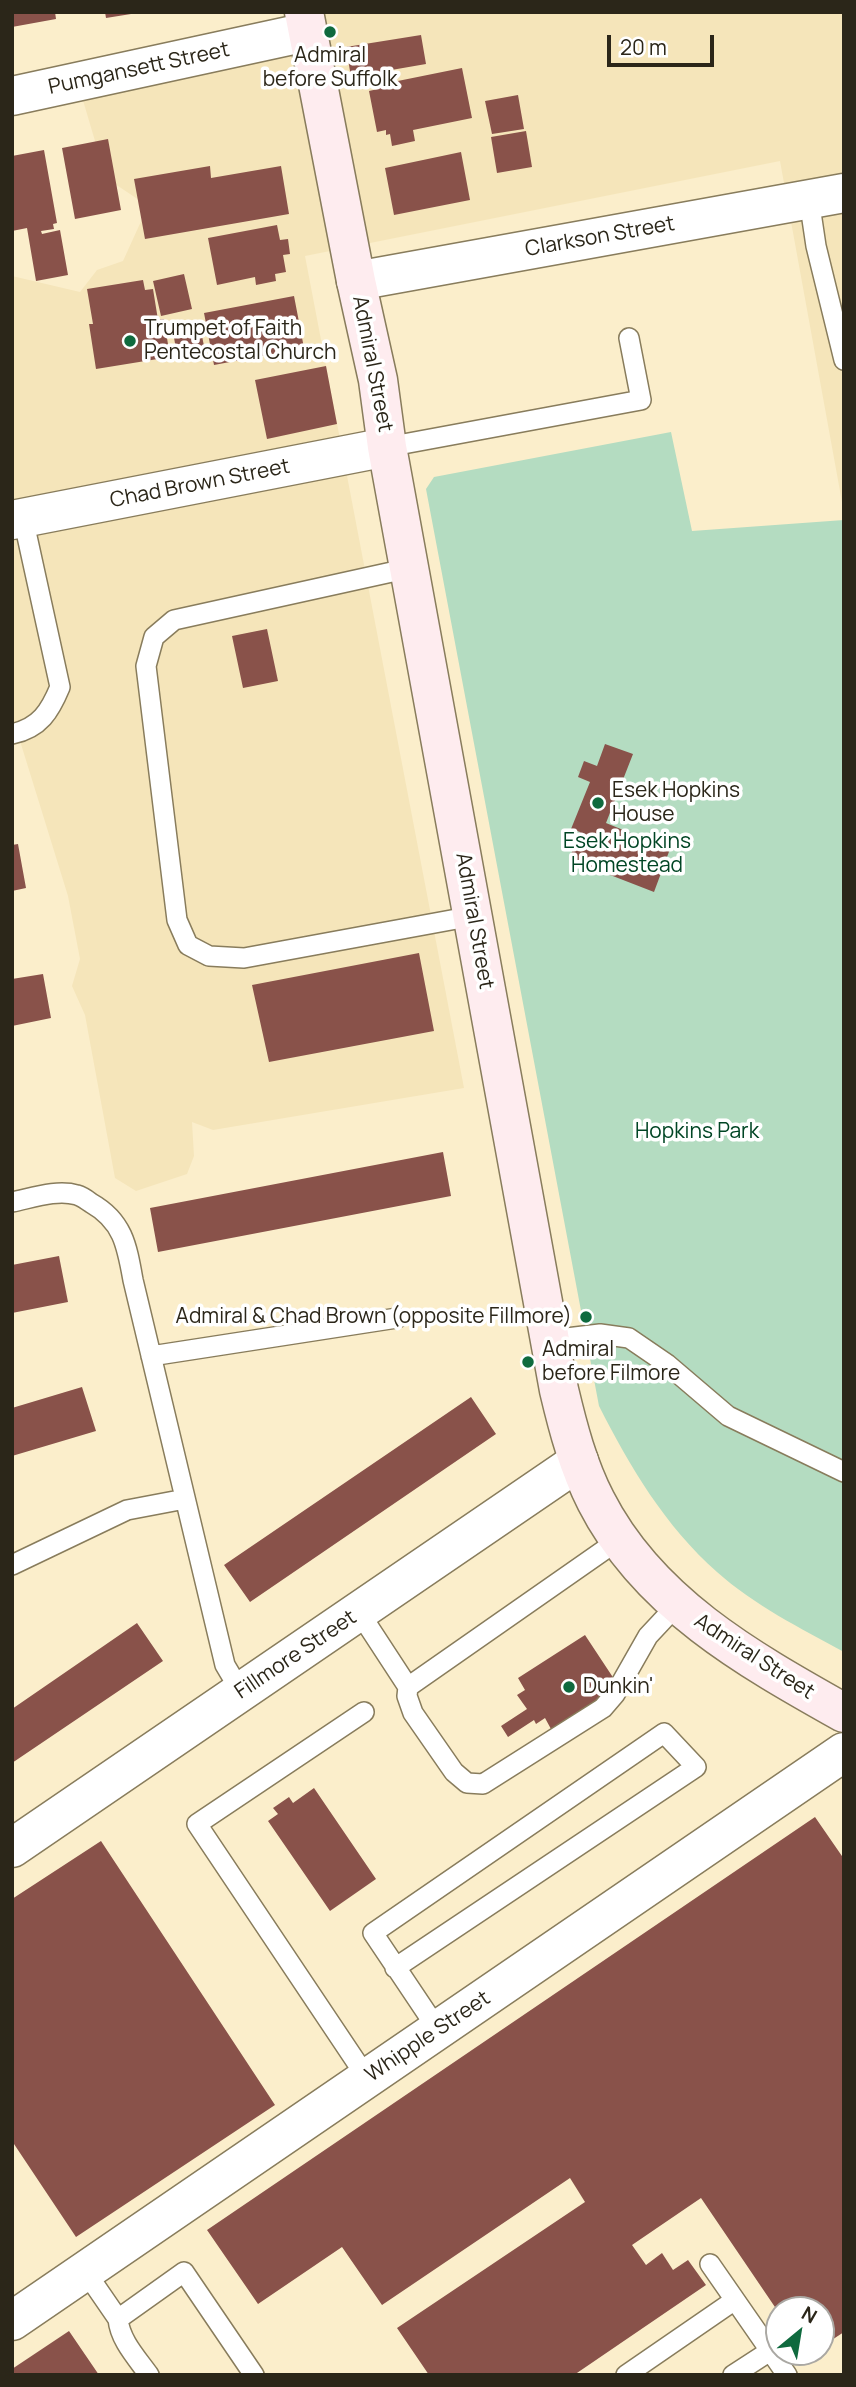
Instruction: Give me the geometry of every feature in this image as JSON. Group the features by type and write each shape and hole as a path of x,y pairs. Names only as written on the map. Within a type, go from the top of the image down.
{"main road":[{"name":"Admiral Street","path":"306,22 378,380 387,447 550,1340 564,1413 579,1461 597,1503 620,1539 647,1574 677,1605 743,1655 844,1713"}],"street":[{"name":"Pumgansett Street","path":"12,96 306,22"},
{"name":"Clarkson Street","path":"356,281 827,196"},
{"name":"Chad Brown Street","path":"18,519 387,447"},
{"name":"Fillmore Street","path":"12,1848 579,1461"},
{"name":"Whipple Street","path":"12,2321 844,1752"}],"lane":[{"path":"827,196 816,246 844,360"},
{"path":"387,447 640,400 629,338"},
{"path":"12,734 22,732 49,712 60,687 18,519"},
{"path":"410,568 174,620 154,637 146,666 177,920 188,945 209,956 244,958 473,916"},
{"path":"12,1202 50,1195 77,1195 102,1209 118,1226 127,1245 133,1280 225,1665 241,1692"},
{"path":"151,1356 397,1318"},
{"path":"550,1340 600,1334 629,1338 667,1364 728,1416 844,1472"},
{"path":"12,1565 127,1510 185,1499"},
{"path":"408,1687 620,1539"},
{"path":"359,1612 408,1687 407,1696 413,1713 454,1772 467,1783 483,1784 603,1708 615,1694 648,1636 677,1605"},
{"path":"364,1712 197,1824 368,2078"},
{"path":"395,1968 696,1767 664,1733 373,1933 395,1968 438,2030"},
{"path":"710,2264 765,2344"},
{"path":"85,2271 118,2319 118,2327 126,2343 149,2375"},
{"path":"118,2319 184,2272 254,2375"},
{"path":"626,2375 735,2300"},
{"path":"733,2375 765,2354"}],"shaded area":[{"path":"296,12 844,12 844,513 780,161 305,256 464,1088 213,1130 192,1122 194,1156 187,1174 136,1191 115,1178 85,1015 72,986 80,959 68,896 12,715 12,276 80,292 97,270 123,261 148,206 106,178 82,97 292,49"}],"green space":[{"path":"671,432 692,531 844,520 844,1652 746,1595 698,1554 650,1495 599,1406 426,489 434,477"}],"building":[{"path":"12,12 55,12 56,19 12,27"},
{"path":"105,12 131,12 131,14 106,18"},
{"path":"421,35 426,64 351,77 346,47"},
{"path":"462,68 472,118 413,130 415,141 392,146 390,134 386,135 386,130 377,132 369,91 378,89 378,85"},
{"path":"518,95 524,129 492,134 485,101"},
{"path":"526,131 532,167 497,173 491,137"},
{"path":"108,139 121,210 75,219 62,148"},
{"path":"44,150 57,223 53,224 54,229 41,231 42,234 60,230 68,275 36,281 27,228 12,231 12,156"},
{"path":"461,152 470,200 394,215 385,168"},
{"path":"210,166 211,178 281,166 289,214 145,239 134,179"},
{"path":"277,225 280,240 288,239 290,254 283,255 286,272 275,274 276,281 256,285 255,277 217,285 208,238"},
{"path":"184,274 192,309 161,316 153,281"},
{"name":"Trumpet of Faith Pentecostal Church","path":"143,280 145,290 153,289 158,320 164,319 170,357 96,369 87,289"},
{"path":"294,296 304,348 214,365 204,313"},
{"path":"199,321 205,351 177,355 172,326"},
{"path":"326,366 337,424 267,439 255,380"},
{"path":"267,629 278,681 243,688 232,636"},
{"name":"Esek Hopkins House","path":"605,744 633,754 606,823 670,849 654,892 569,859 580,832 571,829 590,782 578,777 584,761 597,766"},
{"path":"18,844 26,888 12,891 12,845"},
{"path":"419,953 434,1031 269,1062 252,985"},
{"path":"43,974 51,1018 12,1026 12,979"},
{"path":"443,1152 451,1196 158,1252 150,1208"},
{"path":"59,1256 68,1302 12,1313 12,1265"},
{"path":"82,1387 96,1431 12,1456 12,1408"},
{"path":"471,1397 496,1434 250,1602 224,1565"},
{"path":"137,1623 163,1661 12,1763 12,1709"},
{"name":"Dunkin'","path":"585,1635 618,1685 575,1718 573,1715 551,1729 545,1718 536,1724 534,1720 508,1737 501,1726 527,1709 517,1695 525,1690 518,1678"},
{"path":"314,1788 376,1879 330,1911 268,1821 278,1814 273,1808 289,1797 293,1803"},
{"path":"815,1817 844,1859 844,2332 835,2338 835,2296 767,2296 701,2198 632,2245 646,2265 662,2253 673,2270 688,2260 706,2285 574,2375 429,2375 397,2328 585,2202 570,2178 382,2305 342,2247 258,2304 207,2230"},
{"path":"101,1841 275,2105 76,2237 12,2141 12,1899"},
{"path":"69,2331 99,2375 12,2375 12,2369"}],"place":[{"name":"Admiral before Suffolk","path":"330,32"},
{"name":"Trumpet of Faith Pentecostal Church","path":"130,341"},
{"name":"Esek Hopkins House","path":"598,803"},
{"name":"Admiral & Chad Brown (opposite Fillmore)","path":"586,1317"},
{"name":"Admiral before Filmore","path":"528,1362"},
{"name":"Dunkin'","path":"569,1687"}],"park label":[{"name":"Esek Hopkins Homestead","path":"627,854"},
{"name":"Hopkins Park","path":"697,1132"}]}
